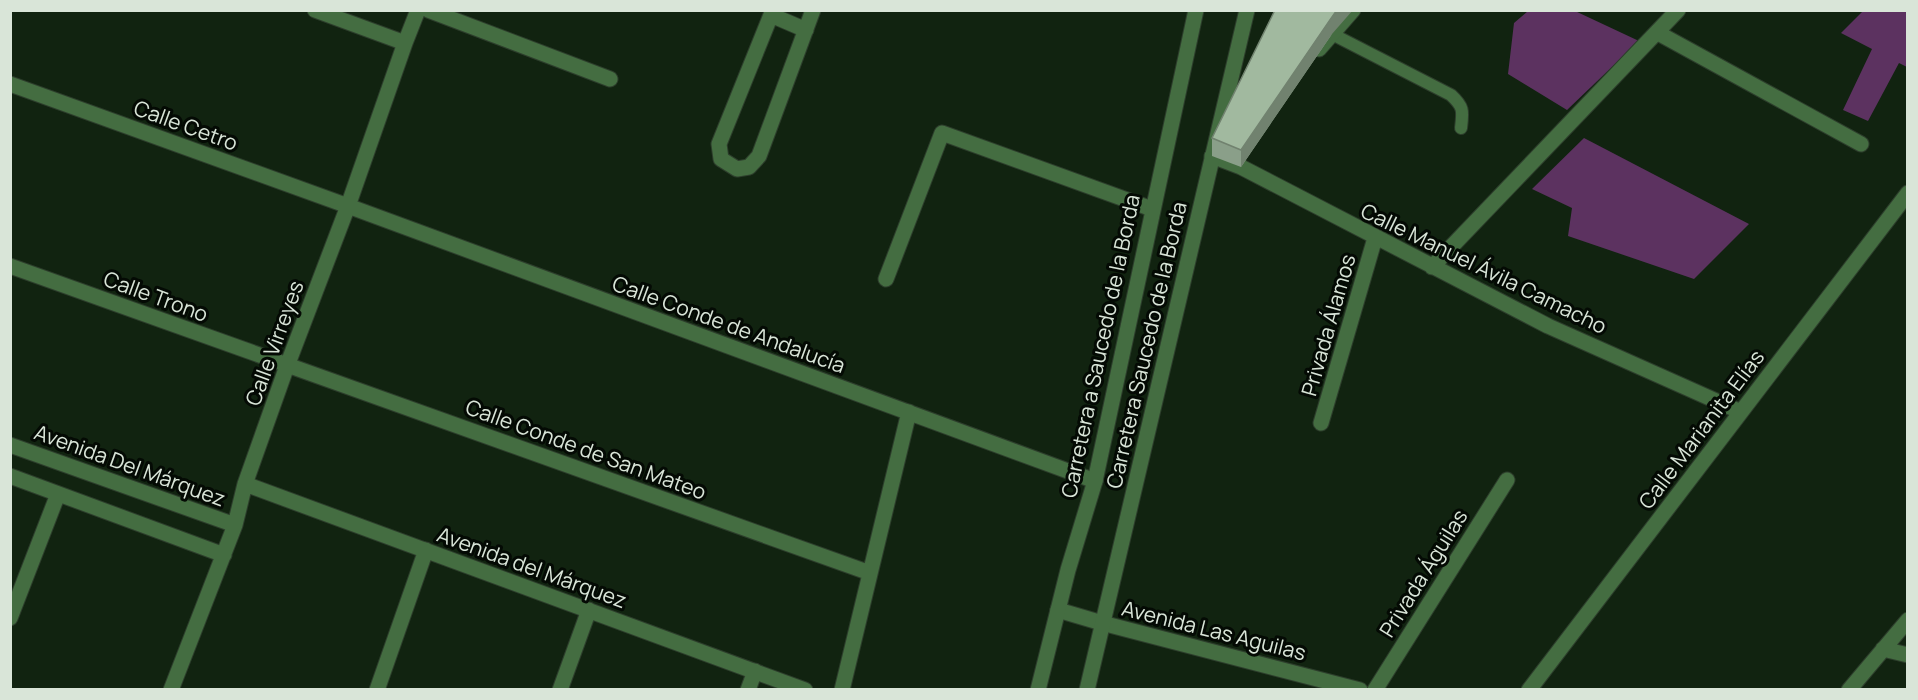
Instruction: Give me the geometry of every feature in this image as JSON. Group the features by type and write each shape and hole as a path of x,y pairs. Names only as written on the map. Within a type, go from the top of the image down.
{"street":[{"path":"315,10 405,43"},
{"name":"Calle Virreyes","path":"171,690 235,525 245,484 418,10"},
{"path":"428,10 610,79"},
{"path":"806,30 772,13 719,144 721,159 737,169 749,167 759,156 806,30 813,10"},
{"name":"Carretera a Saucedo de la Borda","path":"1038,690 1095,481 1196,10"},
{"name":"Carretera Saucedo de la Borda","path":"1087,690 1247,10"},
{"path":"1309,60 1353,10"},
{"path":"1432,267 1678,10"},
{"path":"1658,33 1861,144"},
{"name":"Calle Cetro","path":"10,84 348,206"},
{"path":"886,279 942,133 1152,209"},
{"name":"Calle Manuel Ávila Camacho","path":"1212,156 1245,162 1375,238 1548,326 1741,412"},
{"name":"Calle Marianita Elías","path":"1528,690 1908,193"},
{"name":"Calle Conde de Andalucía","path":"348,206 1095,481"},
{"name":"Privada Álamos","path":"1322,423 1375,238"},
{"name":"Calle Trono","path":"10,266 287,366"},
{"name":"Calle Conde de San Mateo","path":"287,366 870,573"},
{"path":"842,690 909,412"},
{"name":"Avenida Del Márquez","path":"10,445 235,525"},
{"path":"10,476 224,555"},
{"name":"Privada Águilas","path":"1375,690 1507,480"},
{"name":"Avenida del Márquez","path":"245,484 805,690"},
{"path":"10,618 58,494"},
{"path":"377,690 426,550"},
{"path":"560,690 589,610"},
{"name":"Avenida Las Aguilas","path":"1058,610 1360,690"},
{"path":"1849,690 1908,620"},
{"path":"1883,649 1908,655"},
{"path":"748,690 755,672"}],"lane":[{"path":"1332,34 1451,95 1463,110 1461,128"}],"shaded area":[{"path":"1528,11 1575,11 1639,41 1567,110 1508,74 1514,23"},
{"path":"1863,11 1908,11 1907,67 1899,63 1868,121 1843,110 1872,49 1841,33"},
{"path":"1584,138 1749,224 1694,279 1568,236 1572,208 1532,189"}],"building":[{"path":"1275,10 1337,10 1241,150 1212,138"}]}
